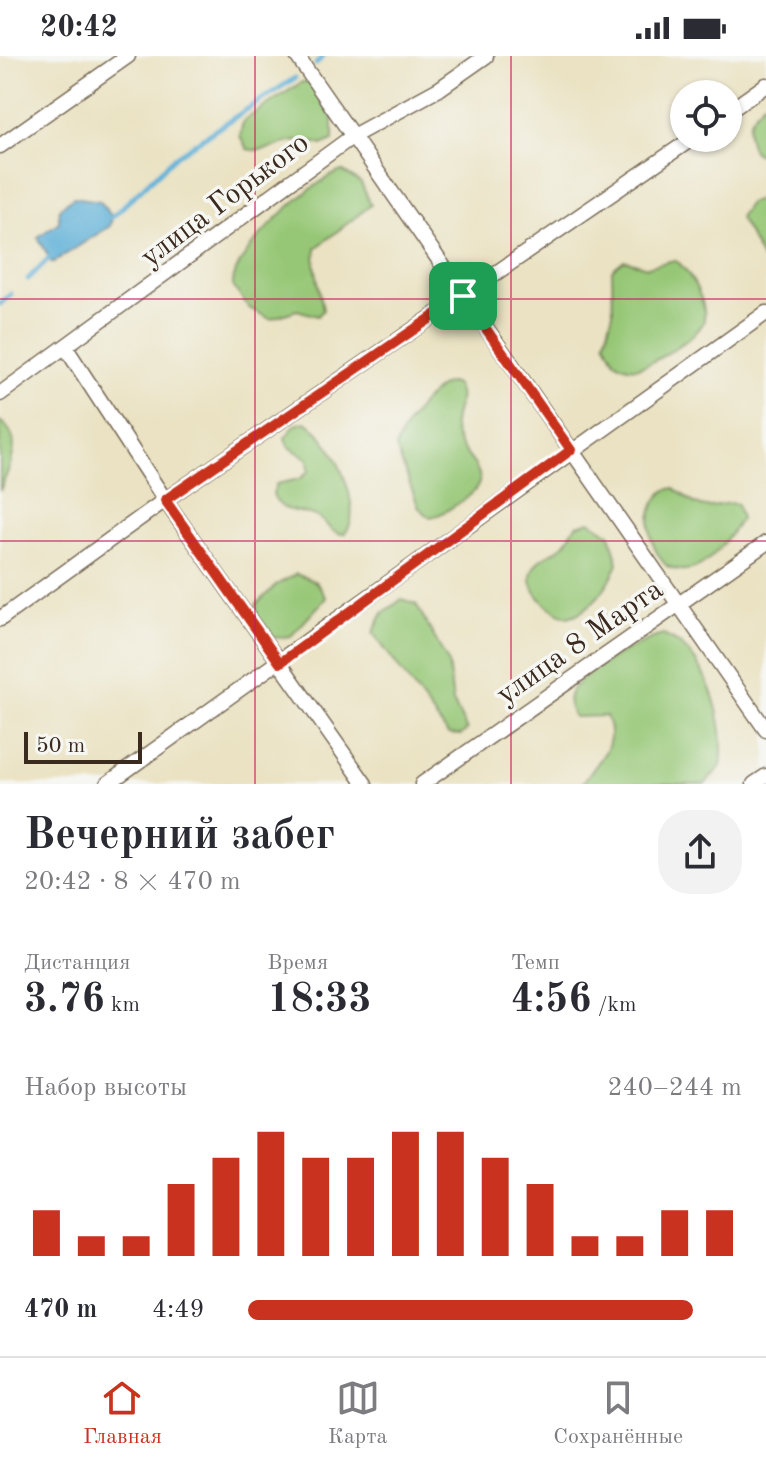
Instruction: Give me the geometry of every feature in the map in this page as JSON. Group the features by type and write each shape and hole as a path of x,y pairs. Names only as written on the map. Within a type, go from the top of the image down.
{"street":[{"path":"0,146 128,56"},
{"path":"297,56 766,730"},
{"name":"улица Горького","path":"0,394 353,136 439,89 486,56"},
{"path":"742,102 766,85"},
{"path":"0,619 165,500 673,152"},
{"path":"107,784 766,313"},
{"path":"66,348 165,500 365,784"},
{"name":"улица 8 Марта","path":"422,784 766,543"},
{"path":"754,784 766,776"}],"green space":[{"path":"302,82 309,82 333,119 333,140 322,145 298,141 265,150 247,149 240,136 243,121"},
{"path":"766,101 766,153 760,156 753,151 748,129 751,118"},
{"path":"342,171 361,183 371,205 316,248 315,265 323,310 318,316 297,310 270,319 249,308 233,286 236,272 245,256 258,238 294,203 312,188"},
{"path":"760,199 766,206 766,266 739,217 749,203"},
{"path":"624,260 647,267 674,260 679,263 697,289 704,313 704,320 695,333 676,348 636,368 615,361 605,341 613,313 612,270"},
{"path":"450,383 456,385 459,396 454,421 457,438 479,474 479,482 462,501 429,517 419,508 396,448 417,410 435,391"},
{"path":"0,421 8,428 14,445 0,491"},
{"path":"305,422 325,441 343,474 352,509 350,524 344,534 335,532 311,514 281,506 273,494 276,484 300,479 309,471 308,459 288,446 285,438 295,425"},
{"path":"674,488 700,506 737,504 741,519 711,558 691,569 679,570 667,566 655,549 652,538 650,517 653,507 666,490"},
{"path":"590,521 610,534 618,563 599,596 568,617 543,602 531,577 540,560 564,544 577,525"},
{"path":"296,574 316,582 326,598 291,636 275,638 258,617 256,605 276,585"},
{"path":"402,599 416,604 448,662 453,702 467,730 461,735 448,734 373,633 383,613"},
{"path":"663,635 679,644 692,657 711,691 721,730 721,766 705,784 582,784 609,745 610,727 606,716 574,717 568,702 570,693 576,685 612,659"}],"water":[{"path":"73,197 100,201 112,217 110,226 52,263 38,237 59,222 59,209"}],"waterway":[{"path":"316,64 323,56"},
{"path":"112,217 177,155 295,78"},
{"path":"28,279 49,258"},
{"path":"0,304 11,294"}],"route":[{"path":"463,296 571,450 280,663 165,500 463,296"}]}
